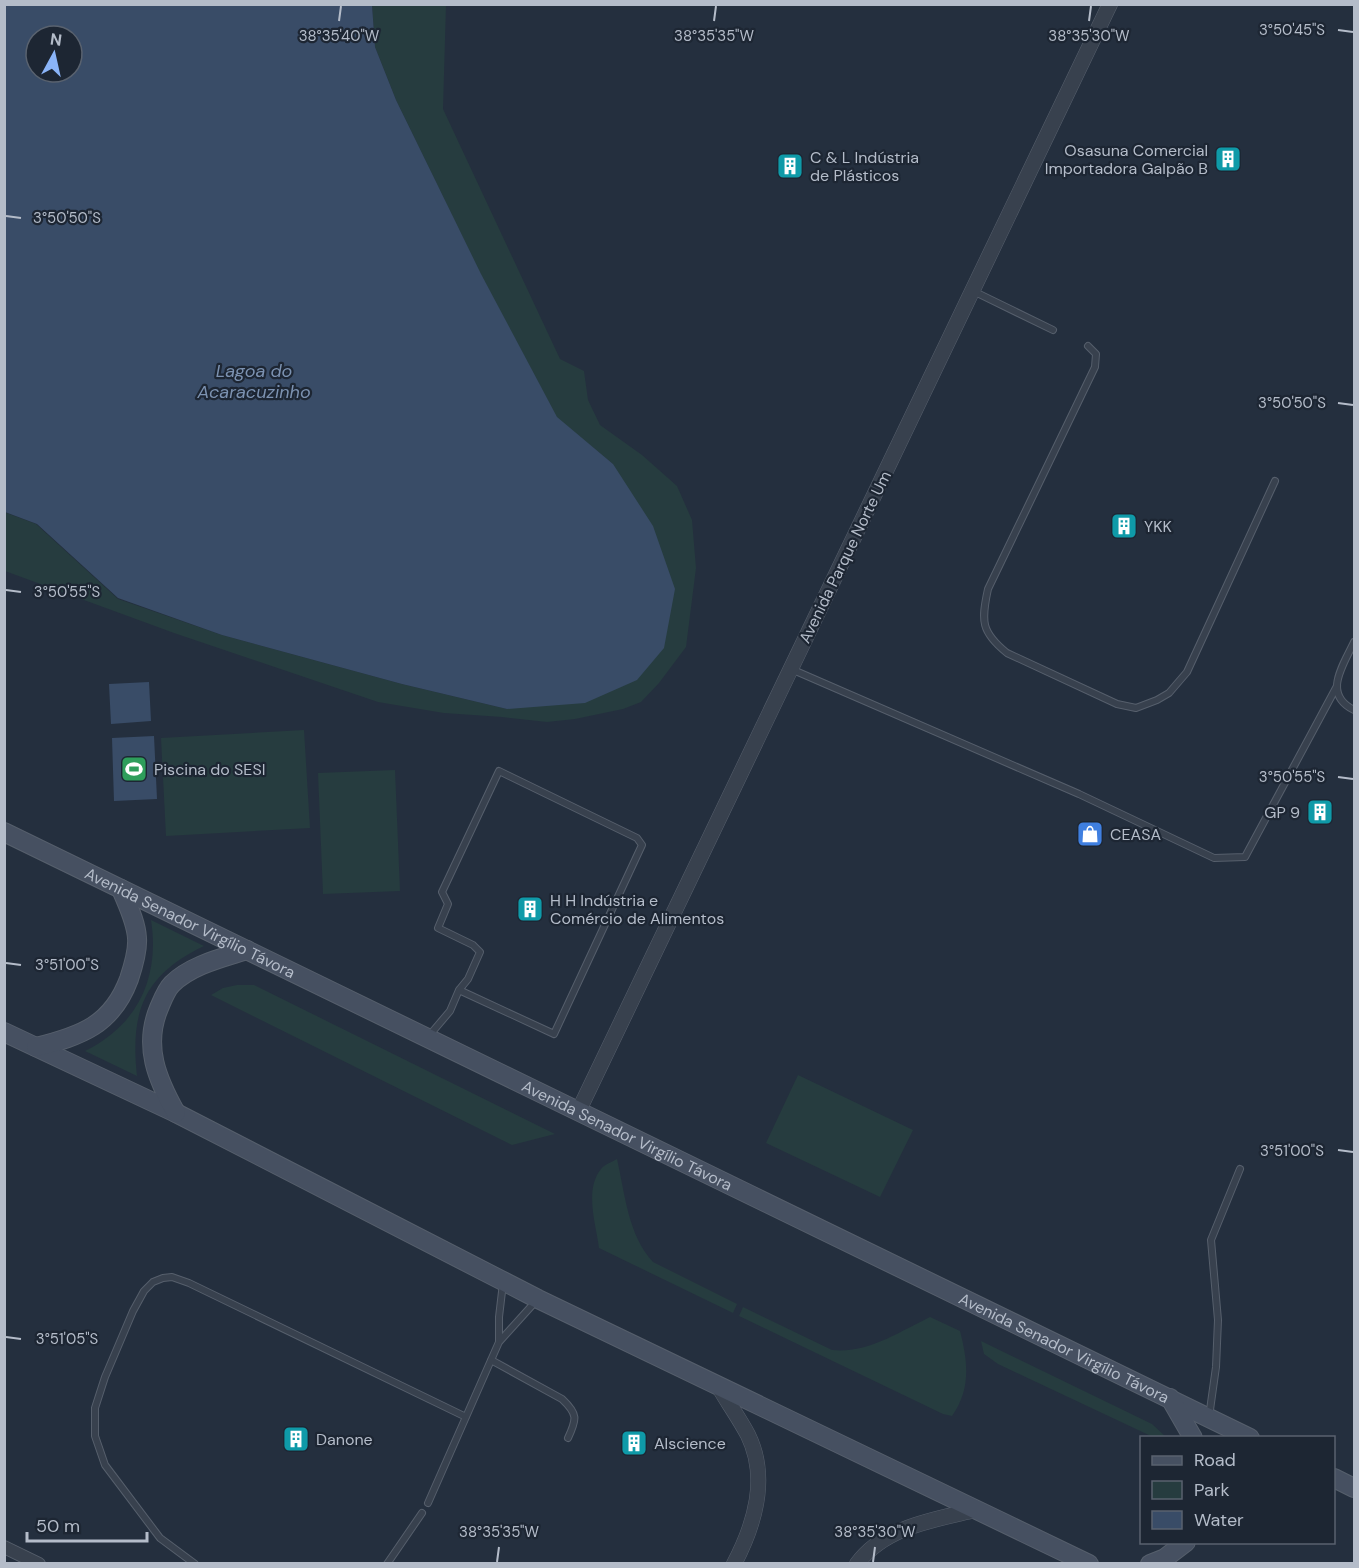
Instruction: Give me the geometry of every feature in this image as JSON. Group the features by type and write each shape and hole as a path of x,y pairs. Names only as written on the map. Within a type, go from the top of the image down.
{"main road":[{"name":"Avenida Senador Virgílio Távora","path":"4,832 1249,1436"},
{"path":"36,1047 62,1041 93,1028 117,1004 125,990 138,939 121,889"},
{"path":"176,1113 161,1086 152,1060 151,1038 161,1002 171,985 189,972 219,958 247,950"},
{"path":"4,1032 176,1113 538,1299 1089,1563"},
{"path":"1170,1398 1192,1436"},
{"path":"1335,1478 1354,1488"},
{"path":"1150,1563 1165,1558 1183,1544"}],"street":[{"name":"Avenida Parque Norte Um","path":"579,1110 1110,4"},
{"path":"719,1387 748,1437 758,1465 759,1501 746,1542 734,1563"},
{"path":"856,1563 864,1554 889,1536 923,1522 975,1510"},
{"path":"4,1547 39,1563"}],"lane":[{"path":"973,291 1053,330"},
{"path":"1088,346 1096,354 1095,367 988,589 983,611 986,628 992,640 1007,653 1117,704 1136,708 1169,693 1187,672 1275,481"},
{"path":"1354,642 1339,674 1337,686 1338,698 1354,710"},
{"path":"791,669 1079,794 1214,858 1245,858 1337,686"},
{"path":"428,1037 450,1011 459,990 468,979 480,952 473,945 438,928 448,904 442,892 499,771 637,838 642,845 554,1034 459,990"},
{"path":"1209,1418 1216,1367 1218,1320 1211,1240 1240,1168"},
{"path":"195,1563 160,1538 105,1465 95,1436 95,1408 105,1377 133,1311 144,1291 153,1282 172,1277 189,1283 466,1417"},
{"path":"499,1342 503,1281"},
{"path":"428,1503 499,1342 538,1299"},
{"path":"492,1360 544,1389 570,1407 575,1413 575,1419 568,1438"},
{"path":"387,1563 422,1513"}],"green space":[{"path":"372,5 446,5 443,109 560,359 584,371 588,400 600,425 642,455 677,486 692,520 696,568 686,647 659,683 641,702 623,709 547,722 444,713 378,702 174,633 5,571 4,512 36,524 118,599 222,635 402,684 507,709 613,464 557,418 481,275 396,100 375,47"},
{"path":"304,730 310,828 166,836 161,738"},
{"path":"395,770 400,891 323,894 318,773"},
{"path":"151,920 204,946 167,969 145,997 136,1032 137,1076 85,1051 119,1028 132,1013 141,997 152,961"},
{"path":"254,985 555,1134 512,1145 211,995 223,988"},
{"path":"798,1075 913,1130 880,1197 766,1143"},
{"path":"617,1159 633,1227 653,1262 737,1304 733,1313 599,1248 592,1207 593,1187 601,1169"},
{"path":"743,1307 832,1350 858,1349 870,1345 930,1317 960,1331 965,1354 966,1375 958,1406 952,1416 943,1414 739,1316"},
{"path":"981,1341 1152,1424 1165,1436 1151,1436 998,1364 984,1354"}],"water":[{"name":"Lagoa do Acaracuzinho","path":"4,5 372,5 375,47 396,100 481,274 557,417 613,464 653,526 675,589 664,648 637,680 585,703 507,709 402,684 222,635 118,598 37,524 5,512"},
{"path":"149,682 151,721 111,724 109,684"},
{"name":"Piscina do SESI","path":"154,736 157,799 114,801 112,738"}],"place":[{"name":"Osasuna Comercial Importadora Galpão B","path":"1228,159"},
{"name":"C & L Indústria de Plásticos","path":"790,166"},
{"name":"YKK","path":"1124,526"},
{"name":"Piscina do SESI","path":"134,769"},
{"name":"GP 9","path":"1320,812"},
{"name":"CEASA","path":"1090,834"},
{"name":"H H Indústria e Comércio de Alimentos","path":"530,909"},
{"name":"Danone","path":"296,1439"},
{"name":"Alscience","path":"634,1443"}]}
